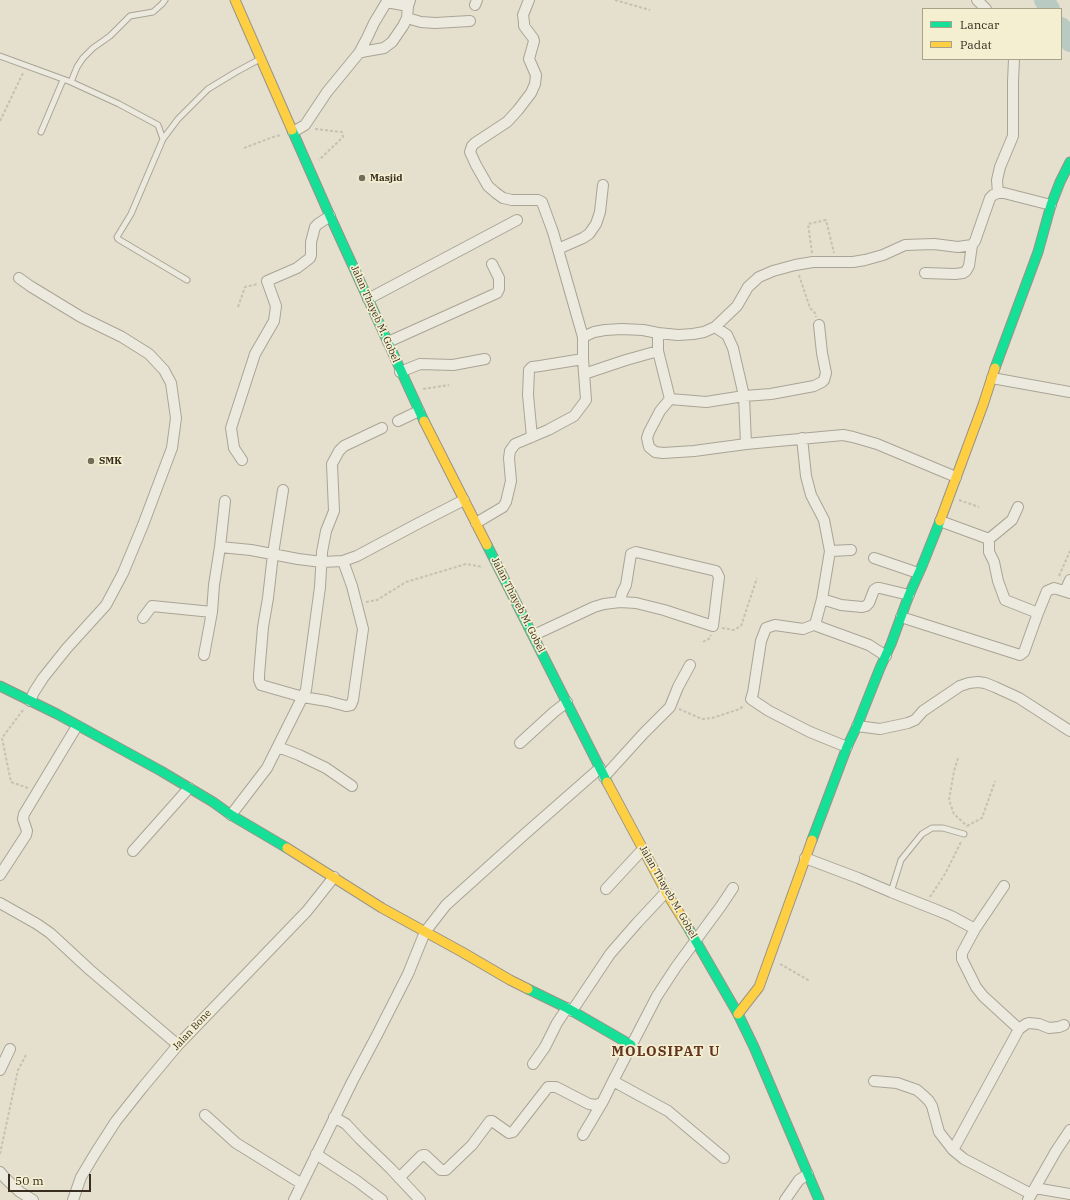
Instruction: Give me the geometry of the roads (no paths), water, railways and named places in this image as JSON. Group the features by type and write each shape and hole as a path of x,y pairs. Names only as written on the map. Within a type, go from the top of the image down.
{"street":[{"name":"Jalan Thayeb M. Gobel","path":"234,0 388,342 400,372 419,411 534,635 602,772 666,892 696,940 738,1014 754,1047 819,1200"},
{"path":"476,523 503,508 506,502 511,481 509,458 510,450 515,444 532,437 576,414 586,400 583,336 558,249 542,202 538,200 512,200 503,198 496,194 488,186 470,152 475,143 507,122 531,93 535,84 536,75 529,59 534,41 524,26 523,15 529,0"},
{"path":"977,0 985,8"},
{"path":"293,132 305,125 327,92 359,53 386,3 409,3 407,18 392,42 384,48 359,53"},
{"path":"407,18 421,22 435,23 470,21"},
{"path":"998,193 997,180 1000,167 1013,136 1014,60"},
{"path":"738,1014 759,987 805,858 847,747 886,656 909,595 940,521 1002,348 1036,259 1051,205 1070,162"},
{"path":"558,249 589,234 596,224 600,212 603,185"},
{"path":"925,273 955,274 966,271 969,266 972,245 975,241 990,198 993,195 1004,193 1051,205"},
{"path":"242,460 234,448 231,428 255,354 274,321 276,306 267,281 297,268 310,258 311,242 315,228 318,224 330,216"},
{"path":"368,299 517,220"},
{"path":"583,336 605,330 622,329 643,330 678,335 704,332 715,327 736,306 748,287 758,277 773,271 813,262 853,262 865,260 883,255 905,245 934,244 958,247 972,245"},
{"path":"388,342 497,293 499,289 499,278 492,264"},
{"path":"19,278 35,290 81,317 122,337 149,354 164,370 171,383 176,418 172,448 123,573 106,605 67,648 43,678 30,701"},
{"path":"670,399 706,402 744,396 771,394 814,386 824,380 826,373 822,353 820,325"},
{"path":"715,327 727,335 733,348 744,396 746,444"},
{"path":"658,333 658,352 670,399"},
{"path":"584,374 626,360 658,352"},
{"path":"400,372 416,364 453,365 485,359"},
{"path":"532,437 528,395 528,370 532,367 583,359"},
{"path":"992,378 1070,392"},
{"path":"670,399 660,411 647,438 650,447 655,452 663,453 694,451 746,444 843,435 853,436 877,444 956,477"},
{"path":"398,421 419,411"},
{"path":"231,815 267,768 306,690 322,552 326,531 334,511 332,464 339,451 344,446 382,428"},
{"path":"802,438 806,476 811,496 824,520 830,551 816,624"},
{"path":"283,490 263,627 259,680 261,685 346,706 351,705 363,629 343,561"},
{"path":"220,547 251,550 322,562 343,561 357,556 464,500"},
{"path":"204,655 212,612 225,501"},
{"path":"1018,507 1012,520 990,539 989,552 994,562 998,581 1005,600 1038,613"},
{"path":"940,521 990,539"},
{"path":"830,551 851,550"},
{"path":"534,635 594,607 620,602 636,603 664,610 713,626 719,577 716,571 636,552 631,554 626,584 620,602"},
{"path":"874,558 918,573"},
{"path":"901,617 1020,655 1024,652 1047,591 1054,588 1067,592 1070,580"},
{"path":"822,599 841,605 866,606 869,603 874,590 877,588 909,595"},
{"path":"143,618 152,606 212,612"},
{"path":"816,624 817,626 869,645 886,656"},
{"path":"816,624 803,629 775,625 766,628 762,640 751,699 769,711 810,732 847,747"},
{"path":"294,1200 334,1117 408,974 425,932 436,917 451,900 520,837 632,748 644,733 670,707 678,687 690,665"},
{"path":"857,726 880,729 908,723 915,720 923,711 960,686 978,682 985,683 1019,698 1070,731"},
{"path":"0,686 161,771 231,815 277,841 382,908 510,980 570,1010 631,1044"},
{"path":"520,743 567,702"},
{"path":"0,875 26,835 27,830 23,819 24,814 77,726"},
{"path":"278,747 323,766 352,786"},
{"path":"133,851 189,788"},
{"path":"606,889 643,849"},
{"path":"805,858 951,916 975,929"},
{"name":"Jalan Bone","path":"73,1200 82,1177 116,1121 178,1046 307,911 334,878"},
{"path":"1004,886 975,929 962,953 962,959 976,987 983,996 1019,1029"},
{"path":"583,1135 602,1103 657,996 676,966 733,888"},
{"path":"533,1064 557,1024 570,1010 610,954 666,892"},
{"path":"0,903 50,933 90,970 178,1046"},
{"path":"953,1150 1019,1029 1029,1023 1039,1024 1049,1028 1064,1025"},
{"path":"0,1070 10,1049"},
{"path":"613,1081 668,1111 724,1158"},
{"path":"874,1082 897,1083 917,1090 932,1106 939,1132 953,1150 964,1159 1031,1194 1070,1194"},
{"path":"399,1178 423,1155 425,1155 442,1170 446,1170 472,1144 490,1121 509,1133 513,1132 548,1087 556,1087 588,1104 595,1105 602,1103"},
{"path":"205,1115 236,1143 302,1184"},
{"path":"334,1117 346,1124 420,1200"},
{"path":"1031,1194 1070,1130"},
{"path":"316,1154 357,1181 382,1200"},
{"path":"0,1172 20,1192 33,1200"},
{"path":"785,1200 799,1180 808,1174"}],"lane":[{"path":"71,82 80,63 93,48 110,36 130,16 153,12 165,0"},
{"path":"0,56 71,82 120,104 158,125 163,139"},
{"path":"187,280 118,239 118,237 131,214 163,139 178,119 208,89 260,58"},
{"path":"41,132 64,80"},
{"path":"890,892 901,860 922,834 932,828 943,828 964,834"}],"waterway":[{"path":"1044,0 1049,8"},
{"path":"1062,29 1070,42"}],"place":[{"name":"Masjid","path":"362,178"},
{"name":"SMK","path":"91,461"}],"district":[{"name":"MOLOSIPAT U","path":"666,1052"}]}
